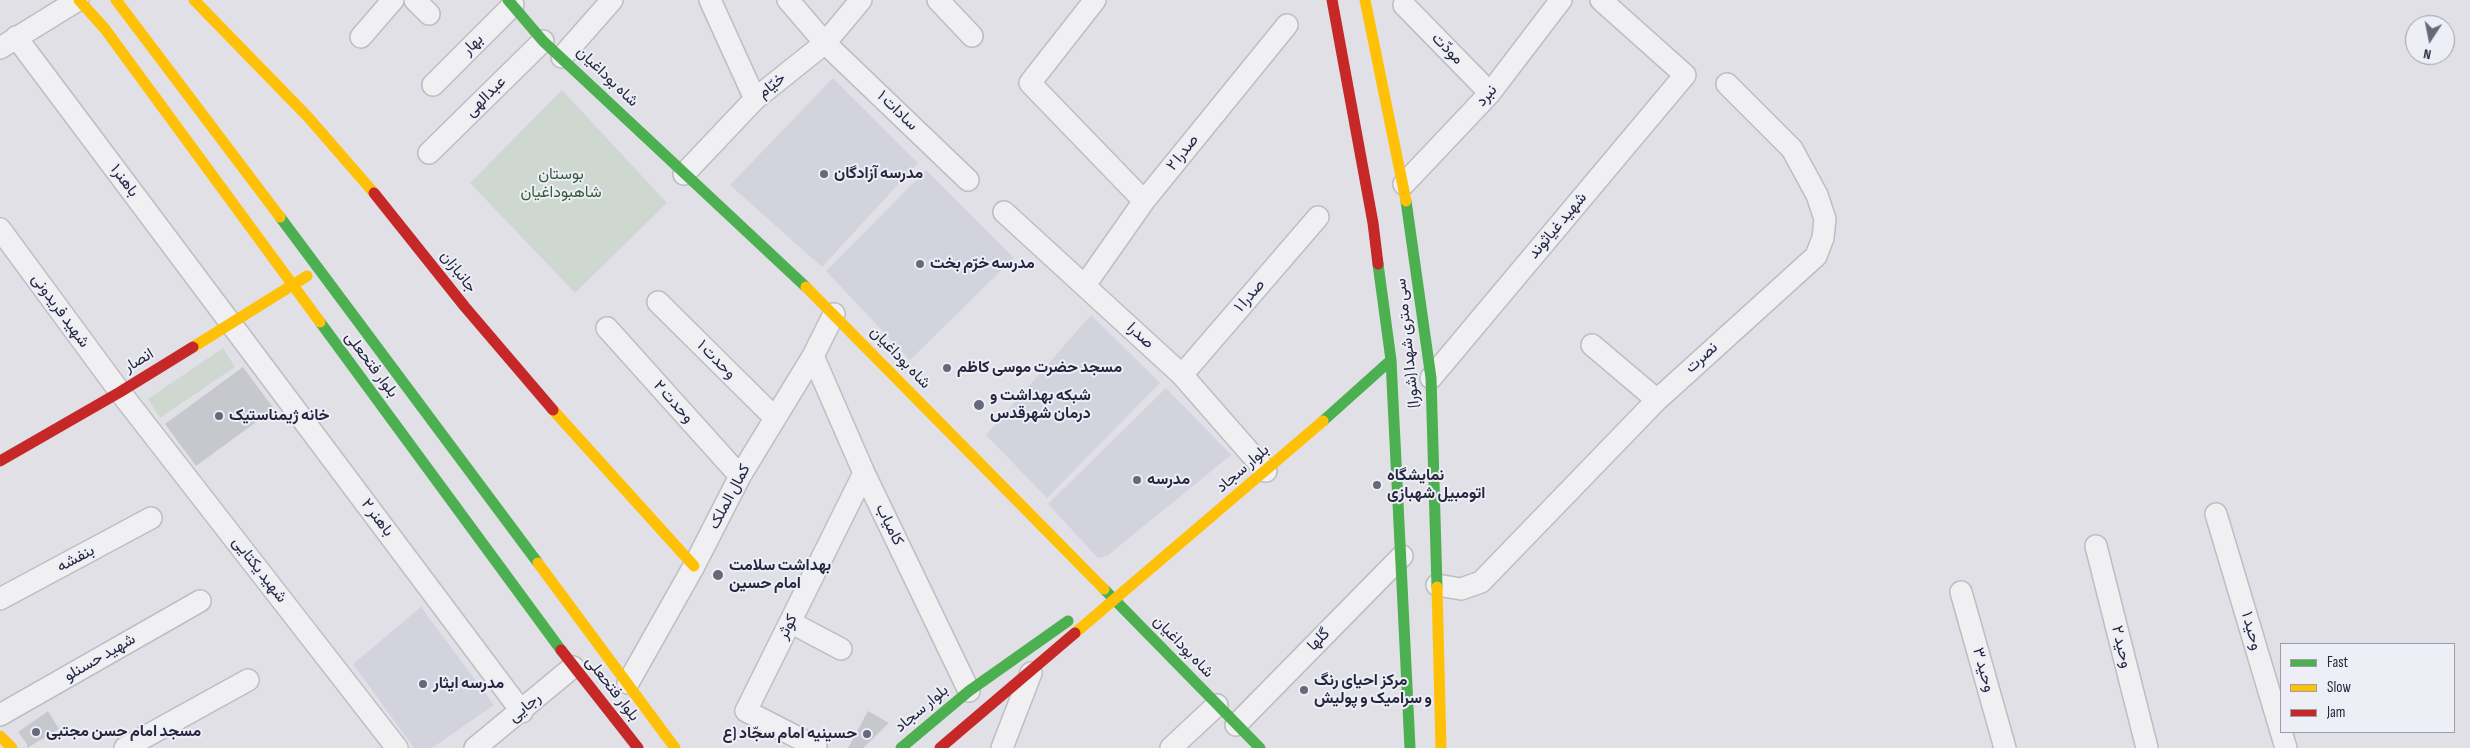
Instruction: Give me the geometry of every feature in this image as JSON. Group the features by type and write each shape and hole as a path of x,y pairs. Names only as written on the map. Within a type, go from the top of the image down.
{"main road":[{"name":"بلوار فتحعلی","path":"79,0 105,29 292,286 574,667 638,748"},
{"name":"بلوار فتحعلی","path":"116,0 117,14 320,269 675,748"},
{"name":"جانبازان","path":"194,0 308,117 400,223 466,308 546,402 694,566"},
{"name":"سی متری شهدا (شورا)","path":"1332,0 1355,99 1391,360 1410,748"},
{"name":"سی متری شهدا (شورا)","path":"1365,0 1380,93 1404,184 1431,378 1441,748"},
{"name":"شاه بوداغیان","path":"510,2 542,41 562,57 834,314 1260,748"},
{"path":"105,29 117,14"},
{"name":"انصار","path":"0,461 120,392 320,269"},
{"name":"بلوار سجاد","path":"940,748 1031,673 1266,471 1391,360"},
{"name":"بلوار سجاد","path":"900,748 969,691 1061,625 1115,600"},
{"path":"0,736 12,748"}],"street":[{"path":"8,43 79,0"},
{"path":"361,36 393,0"},
{"path":"562,57 612,0"},
{"path":"710,0 755,99"},
{"name":"سادات ۱","path":"788,0 825,43 968,180"},
{"name":"خیّام","path":"684,174 755,99 825,43 861,0"},
{"path":"938,0 972,36"},
{"name":"نبرد","path":"1404,184 1490,93 1561,0"},
{"name":"شهید غیاثوند","path":"1431,378 1686,75 1601,0"},
{"path":"1092,1 1030,83 1144,201"},
{"name":"بهار","path":"433,85 510,2"},
{"name":"مودّت","path":"1404,5 1490,93"},
{"name":"صدرا ۲","path":"1085,285 1144,201 1287,25"},
{"name":"عبدالهی","path":"429,153 542,41"},
{"name":"باهنر۱","path":"8,43 232,324"},
{"name":"نصرت","path":"1437,585 1461,589 1482,582 1657,400 1816,256 1823,238 1825,219 1817,195 1792,149 1728,84"},
{"name":"صدرا","path":"1004,212 1182,375 1266,471"},
{"name":"صدرا ۱","path":"1182,375 1318,216"},
{"name":"شهید فریدونی","path":"0,229 120,392"},
{"name":"وحدت ۱","path":"658,302 774,418"},
{"name":"کمال الملک","path":"628,683 694,566 740,476 813,356 834,314"},
{"name":"باهنر ۲","path":"232,324 522,712"},
{"name":"وحدت ۲","path":"607,328 740,476"},
{"path":"1592,345 1657,400"},
{"name":"کامیاب","path":"813,356 864,473 969,691"},
{"name":"شهید یکتایی","path":"120,392 398,748"},
{"name":"کوثر","path":"816,746 746,711 864,473"},
{"name":"وحید ۱","path":"2216,514 2280,728"},
{"name":"بنفشه","path":"0,599 151,518"},
{"name":"وحید ۲","path":"2096,546 2147,748"},
{"name":"گلها","path":"1236,725 1402,556"},
{"name":"وحید ۳","path":"1961,592 2005,748"},
{"name":"شهید حسنلو","path":"0,715 200,601"},
{"path":"790,622 841,649"},
{"name":"رجایی","path":"475,748 522,712 574,667"},
{"path":"1002,748 1031,673"},
{"path":"125,748 248,680"},
{"path":"1171,748 1217,705"},
{"name":"وحید ۱","path":"2282,733 2286,748"}],"shaded area":[{"name":"مدرسه آزادگان","path":"833,78 918,163 822,267 730,185"},
{"name":"مدرسه خرّم بخت","path":"926,170 1014,258 910,360 826,271"},
{"path":"1091,315 1160,383 1047,498 986,435"},
{"name":"مدرسه","path":"1166,388 1231,455 1107,556 1098,558 1048,504"},
{"name":"مدرسه ایثار","path":"421,607 494,705 432,748 414,748 353,664"}],"green space":[{"name":"بوستان شاهبوداغیان","path":"562,90 667,203 575,293 470,183"},
{"path":"223,348 235,367 160,418 148,399"}],"building":[{"name":"خانه ژیمناستیک","path":"243,367 274,409 196,466 165,424"},
{"name":"مسجد امام حسن مجتبی","path":"48,711 59,729 27,748 27,744 18,732"},
{"name":"حسینیه امام سجّاد (ع","path":"868,711 889,723 863,748 848,748"}],"traffic: fast":[{"path":"508,0 543,41 806,287"},
{"path":"1406,201 1431,378 1437,587"},
{"path":"280,217 538,563"},
{"path":"1378,264 1391,360 1410,748"},
{"path":"320,322 561,650"},
{"path":"1323,421 1391,360"},
{"path":"1104,589 1260,748"},
{"path":"901,748 969,691 1068,621"}],"traffic: slow":[{"path":"79,0 105,29 320,322"},
{"path":"116,0 280,217"},
{"path":"194,0 308,117 374,193"},
{"path":"1365,0 1406,201"},
{"path":"193,347 307,276"},
{"path":"806,287 1104,589"},
{"path":"553,410 694,566"},
{"path":"1075,633 1323,421"},
{"path":"538,563 675,748"},
{"path":"1437,587 1441,748"},
{"path":"0,736 12,748"}],"traffic: jam":[{"path":"1332,0 1373,223 1378,264"},
{"path":"374,193 465,307 553,410"},
{"path":"0,461 120,392 193,347"},
{"path":"940,748 1075,633"},
{"path":"561,650 638,748"}],"place":[{"name":"مدرسه آزادگان","path":"824,174"},
{"name":"مدرسه خرّم بخت","path":"920,264"},
{"name":"مسجد حضرت موسی کاظم","path":"947,368"},
{"name":"شبکه بهداشت و درمان شهرقدس","path":"979,405"},
{"name":"خانه ژیمناستیک","path":"219,416"},
{"name":"مدرسه","path":"1137,480"},
{"name":"نمایشگاه اتومبیل شهبازی","path":"1377,485"},
{"name":"بهداشت سلامت امام حسین","path":"718,575"},
{"name":"مدرسه ایثار","path":"423,684"},
{"name":"مرکز احیای رنگ و سرامیک و پولیش","path":"1304,690"},
{"name":"مسجد امام حسن مجتبی","path":"36,732"},
{"name":"حسینیه امام سجّاد (ع","path":"867,734"}]}
